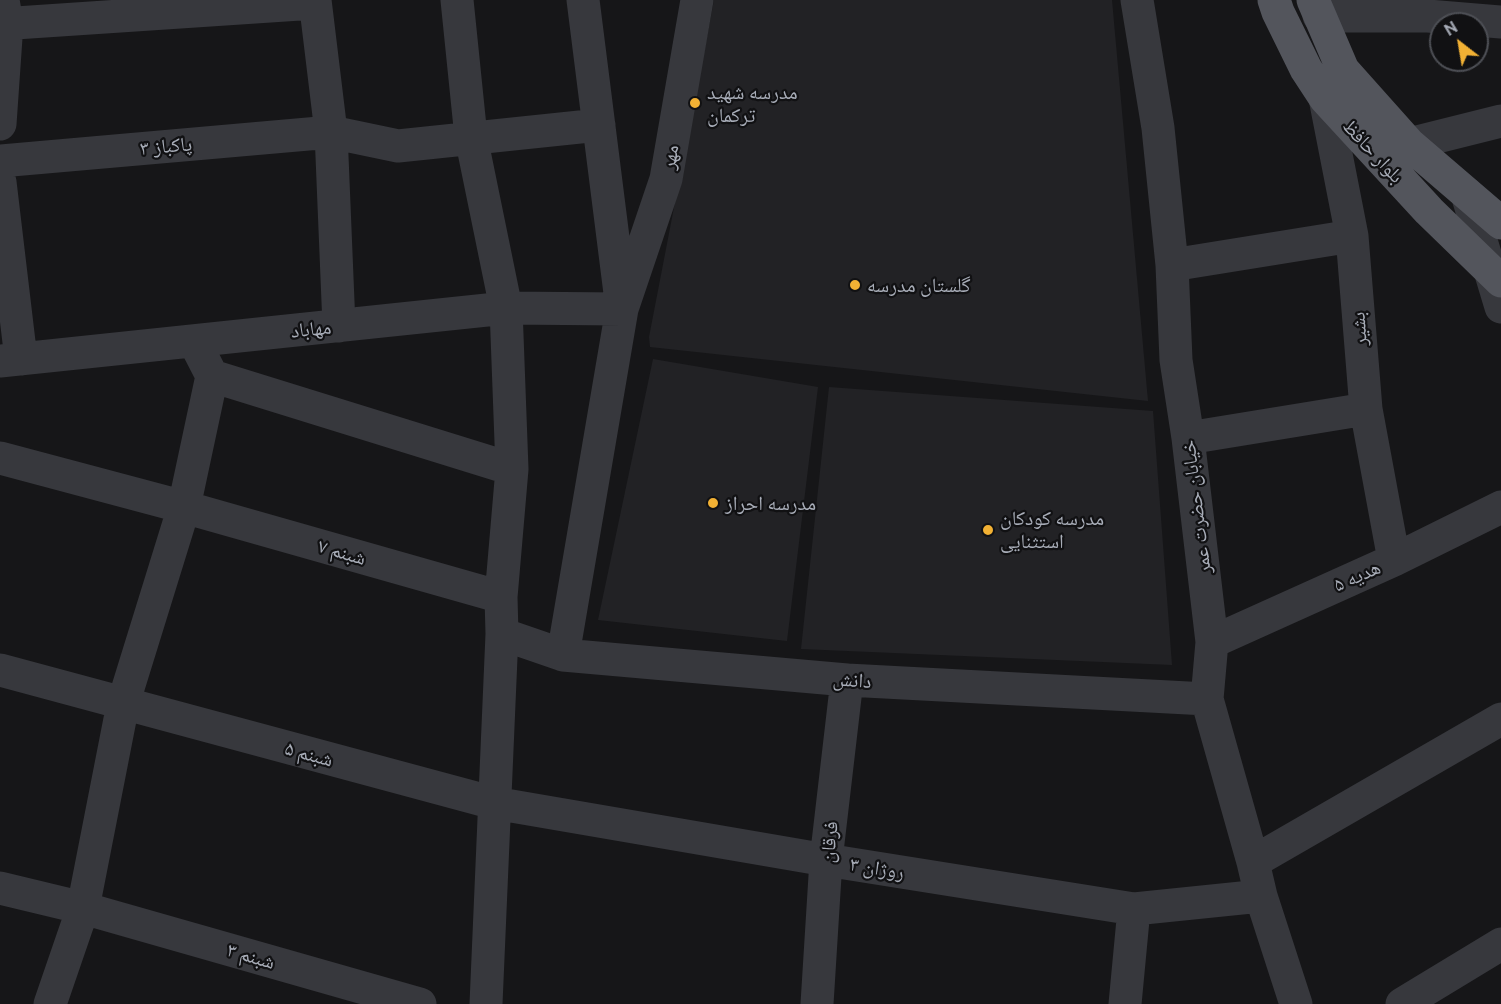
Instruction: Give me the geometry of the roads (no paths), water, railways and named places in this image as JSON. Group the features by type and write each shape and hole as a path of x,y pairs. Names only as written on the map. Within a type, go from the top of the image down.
{"main road":[{"name":"بلوار حافظ","path":"1274,0 1306,69 1325,98 1429,211 1496,277"},
{"name":"بلوار حافظ","path":"1316,8 1343,70 1409,144 1501,223"}],"street":[{"path":"457,0 471,137 506,308 512,469 501,597 502,634 486,1004"},
{"path":"563,655 622,309 584,0"},
{"name":"مهر","path":"622,309 666,179 697,0"},
{"name":"خیابان حضرت عمر","path":"1137,0 1158,128 1172,265 1176,360 1188,438 1212,642 1206,699 1261,896 1296,1004"},
{"path":"0,124 3,16 315,1 331,132 339,326"},
{"path":"1316,8 1423,8 1501,22"},
{"name":"بشیر","path":"1325,98 1352,236 1366,409 1394,560"},
{"path":"1409,144 1501,121"},
{"name":"پاکباز ۳","path":"0,161 331,132 398,146 599,125"},
{"path":"0,182 11,360"},
{"path":"1467,194 1496,277 1501,307"},
{"path":"1172,265 1352,236"},
{"name":"مهاباد","path":"11,360 506,308 622,309"},
{"path":"50,1004 83,908 123,704 184,507 212,376 194,341"},
{"path":"212,376 512,469"},
{"path":"1188,438 1366,409"},
{"name":"شبنم ۷","path":"0,458 184,507 501,597"},
{"name":"هدیه ۵","path":"1212,642 1394,560 1501,507"},
{"name":"دانش","path":"502,634 563,655 847,680 1206,699"},
{"name":"شبنم ۵","path":"0,670 494,803"},
{"name":"فرقان","path":"817,1004 826,860 847,680"},
{"path":"1253,862 1501,719"},
{"name":"روژان ۳","path":"494,803 826,860 1134,909 1261,896"},
{"name":"شبنم ۳","path":"0,888 83,908 420,1004"},
{"path":"1125,1004 1134,909"},
{"path":"1402,1004 1501,944"}],"place":[{"name":"مدرسه شهید ترکمان","path":"695,103"},
{"name":"گلستان مدرسه","path":"855,285"},
{"name":"مدرسه احراز","path":"713,503"},
{"name":"مدرسه کودکان استثنایی","path":"988,530"}]}
